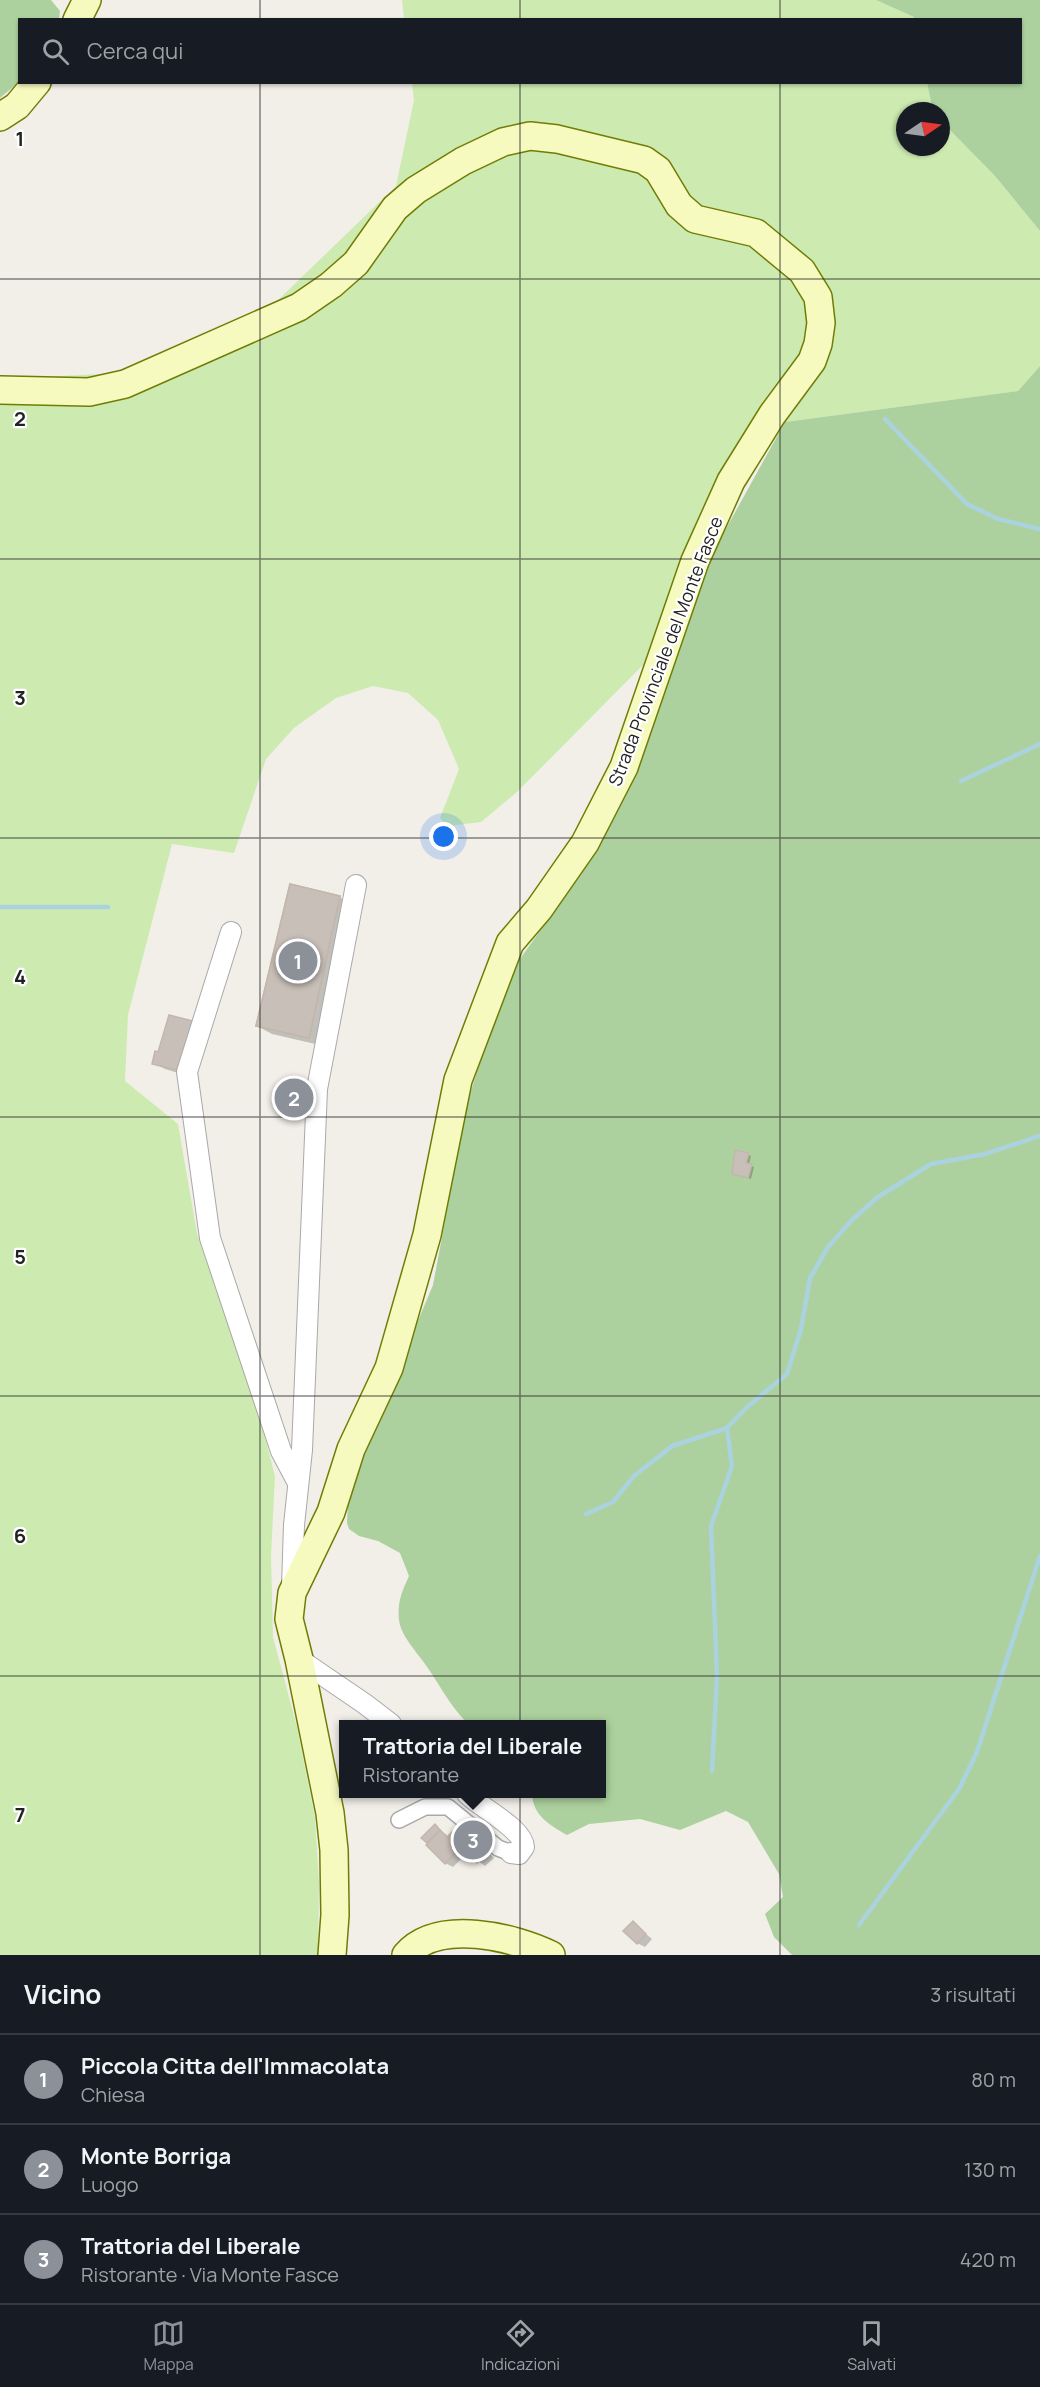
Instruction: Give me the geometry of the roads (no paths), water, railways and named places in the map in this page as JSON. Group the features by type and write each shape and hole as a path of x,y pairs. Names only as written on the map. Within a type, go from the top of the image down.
{"main road":[{"path":"78,18 87,0"},
{"path":"0,117 17,106 35,84"},
{"name":"Strada Provinciale del Monte Fasce","path":"0,390 88,392 124,384 299,307 331,285 356,263 395,207 416,190 463,161 503,142 530,136 644,160 658,170 679,205 695,219 756,233 802,271 819,297 821,323 818,344 812,361 772,415 722,501 680,600 624,767 585,843 538,909 510,943 458,1080 426,1235 389,1368 351,1449 331,1512 292,1593 289,1618 330,1813 334,1850 335,1915 332,1955"},
{"path":"406,1955 411,1949 437,1937 463,1933 506,1939 551,1955"}],"street":[{"path":"292,1593 294,1525 302,1438 317,1089 356,885"},
{"path":"231,932 187,1072 210,1238 281,1451 298,1483"},
{"path":"299,1659 385,1720"},
{"path":"399,1820 425,1807 448,1807 498,1848 515,1854 522,1851 524,1847 522,1839 513,1829 472,1798"}],"waterway":[{"path":"885,419 967,504 998,519 1040,529"},
{"path":"961,781 1040,744"},
{"path":"0,907 108,907"},
{"path":"586,1514 613,1502 634,1476 672,1446 727,1428 747,1407 787,1374 801,1329 810,1278 828,1247 852,1220 878,1197 931,1164 985,1154 1040,1136"},
{"path":"712,1771 717,1676 711,1526 732,1466 727,1428"},
{"path":"859,1925 959,1789 977,1752 1040,1556"}],"place":[{"name":"Piccola Citta dell'Immacolata","path":"298,961"},
{"name":"Monte Borriga","path":"294,1098"},
{"name":"Trattoria del Liberale","path":"473,1840"}]}
